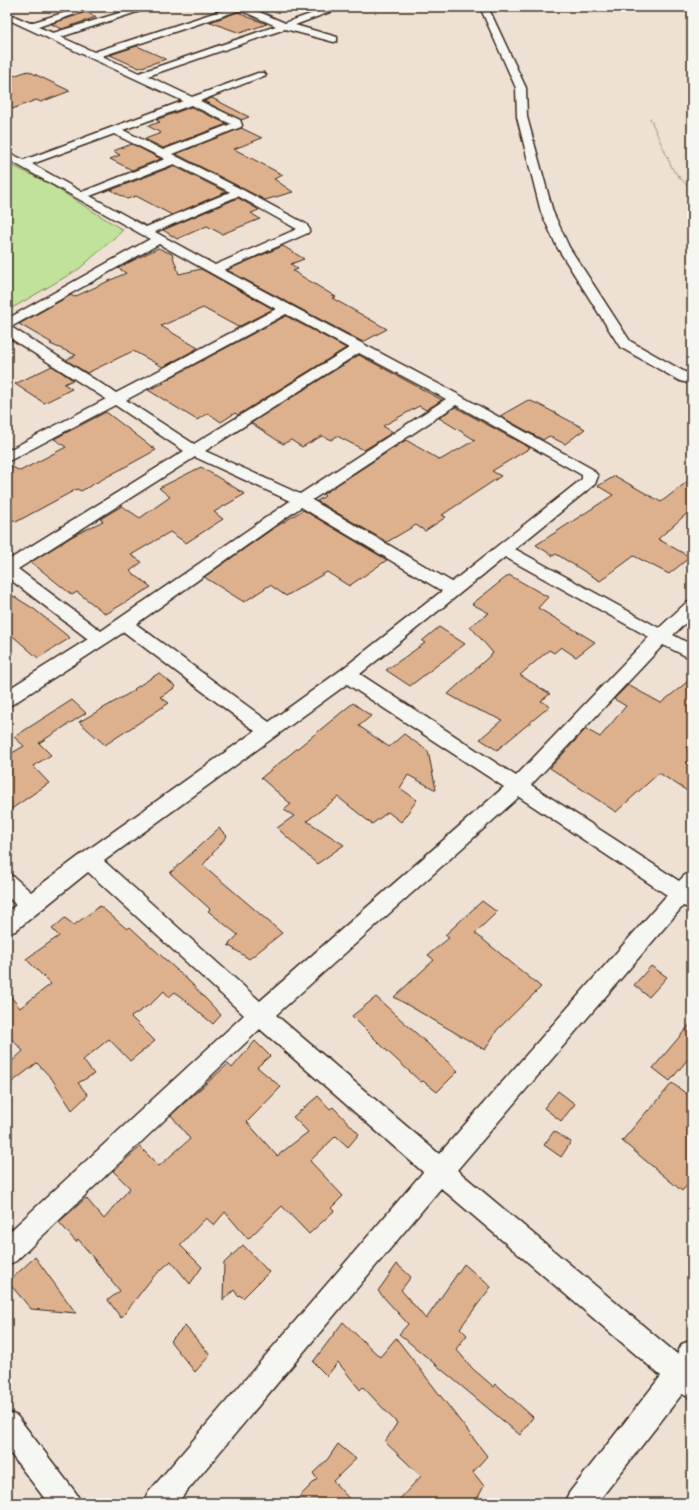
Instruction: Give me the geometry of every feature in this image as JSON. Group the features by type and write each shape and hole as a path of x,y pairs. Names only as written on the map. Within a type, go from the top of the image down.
{"street":[{"path":"30,26 92,7"},
{"path":"54,36 148,7"},
{"path":"95,55 240,7 283,25 334,39"},
{"path":"140,76 338,7"},
{"path":"484,7 521,88 522,117 547,212 563,247 625,344 685,378 692,380"},
{"path":"9,12 30,26 140,76 238,124 163,154"},
{"path":"25,163 261,75"},
{"path":"113,129 239,192 304,230 214,270"},
{"path":"7,155 25,163 81,196 147,231 286,310 360,347 456,399 587,472 590,476 590,481 347,675 89,860 30,905 7,925"},
{"path":"81,196 174,160"},
{"path":"147,231 239,192"},
{"path":"7,324 159,239"},
{"path":"7,456 117,400 286,310"},
{"path":"7,330 194,451 301,500 453,590"},
{"path":"100,639 7,569 360,347"},
{"path":"7,699 124,624 301,500 456,399"},
{"path":"504,550 660,637 692,653"},
{"path":"7,1252 260,1015 517,787 660,637 692,607"},
{"path":"124,624 268,731"},
{"path":"158,1503 440,1171 688,892 517,787 347,675"},
{"path":"89,860 260,1015 440,1171 688,1371 579,1503"},
{"path":"7,883 30,905"},
{"path":"7,1426 66,1503"}],"path":[{"path":"650,118 674,170 692,191"}],"green space":[{"path":"7,163 48,183 123,230 79,269 7,311"}],"building":[{"path":"86,12 96,17 62,29 51,24"},
{"path":"238,12 267,24 240,33 210,22"},
{"path":"137,46 166,59 139,68 110,55"},
{"path":"28,71 70,91 41,102 36,100 7,111 7,78"},
{"path":"212,98 249,117 241,120 204,101"},
{"path":"191,107 227,124 163,148 145,139 161,133 148,126 160,122 156,120"},
{"path":"241,128 262,138 234,149 283,175 274,179 293,192 265,200 176,154"},
{"path":"132,144 161,159 132,170 110,159 120,155 113,151"},
{"path":"174,166 226,192 172,215 136,196 127,199 111,190"},
{"path":"238,198 259,210 251,213 260,219 222,234 207,226 177,239 163,230"},
{"path":"283,246 304,259 291,264 298,269 293,271 336,297 332,298 387,329 363,342 227,270"},
{"path":"158,248 172,254 179,274 201,269 273,309 238,327 203,308 161,326 198,348 163,367 133,351 87,373 66,360 76,355 50,344 52,343 19,324 71,295 74,297 126,273 118,268"},
{"path":"286,316 346,348 238,415 235,413 221,422 208,413 197,420 148,390 164,383 162,382"},
{"path":"359,355 442,400 426,410 419,406 383,426 393,432 364,450 337,436 331,440 322,436 302,447 291,440 283,444 251,423"},
{"path":"52,366 73,380 64,384 72,389 44,403 15,384"},
{"path":"528,400 585,429 565,444 549,436 543,440 500,416"},
{"path":"455,407 530,448 492,471 501,476 442,515 446,517 425,531 416,525 387,542 317,501 325,496 323,494 406,440 440,460 475,440 439,418"},
{"path":"106,412 156,450 81,491 77,489 16,522 7,515 7,464 20,471 66,447 54,439"},
{"path":"201,467 245,494 214,512 223,519 186,543 170,532 131,555 142,562 130,571 151,587 106,614 77,592 72,595 31,562 73,536 103,521 100,519 122,506 140,518 170,497 159,488"},
{"path":"615,476 661,502 692,478 692,509 658,539 690,557 669,574 634,556 600,581 556,554 553,556 536,545 613,495 598,486"},
{"path":"303,510 387,560 349,586 327,572 286,596 270,585 244,602 204,577 271,530"},
{"path":"509,575 548,597 538,608 595,642 576,657 561,647 554,653 549,650 520,675 550,694 541,701 550,706 497,750 480,739 502,720 469,706 448,694 493,653 470,626 489,613 472,604"},
{"path":"7,592 34,609 70,638 38,658 7,631"},
{"path":"439,627 465,644 410,686 386,670 425,643 422,641"},
{"path":"159,673 176,687 160,697 169,703 105,745 79,722 135,690 134,689"},
{"path":"692,678 692,794 659,773 616,812 550,768 586,729 600,737 626,706 614,699 628,685 661,703"},
{"path":"72,700 86,713 39,743 51,755 33,766 49,783 7,812 7,756 24,746 14,737"},
{"path":"353,703 371,716 359,726 389,747 404,734 428,751 436,790 408,775 400,788 417,800 401,822 388,812 372,824 338,797 307,821 344,845 317,864 277,828 294,816 284,810 291,804 261,778"},
{"path":"219,828 227,836 203,865 282,933 249,959 228,945 238,935 208,911 210,909 170,873"},
{"path":"482,901 497,912 475,933 541,987 497,1030 485,1050 394,997 434,960 428,955 449,938 445,935"},
{"path":"100,906 127,929 130,927 190,982 221,1015 213,1024 175,992 169,997 164,991 152,1003 131,1017 155,1041 130,1061 109,1039 83,1060 94,1074 78,1083 88,1095 72,1110 52,1079 37,1063 7,1086 7,1066 23,1051 7,1034 7,992 20,1008 51,984 26,959 59,936 52,929 65,918 74,925"},
{"path":"651,966 667,977 649,997 634,985"},
{"path":"376,997 458,1071 437,1092 423,1081 421,1082 352,1016"},
{"path":"692,1022 692,1054 670,1081 653,1068"},
{"path":"255,1041 270,1056 257,1067 281,1087 247,1122 277,1156 308,1132 293,1117 318,1096 330,1109 333,1107 359,1134 348,1147 336,1136 310,1161 343,1196 331,1208 334,1211 309,1234 282,1206 248,1239 225,1212 214,1225 206,1218 180,1245 202,1267 190,1284 171,1261 153,1277 121,1318 108,1300 120,1291 78,1239 76,1242 59,1222 86,1198 104,1219 130,1188 113,1171 140,1147 159,1166 190,1139 171,1115 228,1064 232,1068"},
{"path":"672,1083 692,1098 692,1180 682,1191 622,1141"},
{"path":"558,1091 575,1104 561,1121 544,1108"},
{"path":"554,1131 571,1142 561,1157 544,1145"},
{"path":"243,1245 269,1272 243,1298 239,1295 238,1296 234,1290 223,1300 224,1263"},
{"path":"35,1257 76,1313 31,1309 8,1282"},
{"path":"397,1264 411,1277 401,1290 426,1319 464,1264 491,1287 460,1328 467,1335 456,1349 473,1369 494,1387 496,1384 533,1417 520,1435 399,1334 408,1324 378,1291"},
{"path":"343,1322 380,1357 396,1338 487,1456 473,1472 484,1486 475,1503 396,1503 421,1476 385,1442 397,1423 363,1387 360,1390 338,1362 327,1376 313,1362"},
{"path":"185,1326 210,1355 195,1372 170,1341"},
{"path":"338,1444 356,1459 333,1481 353,1503 293,1503 317,1479 313,1473 327,1460"}]}
